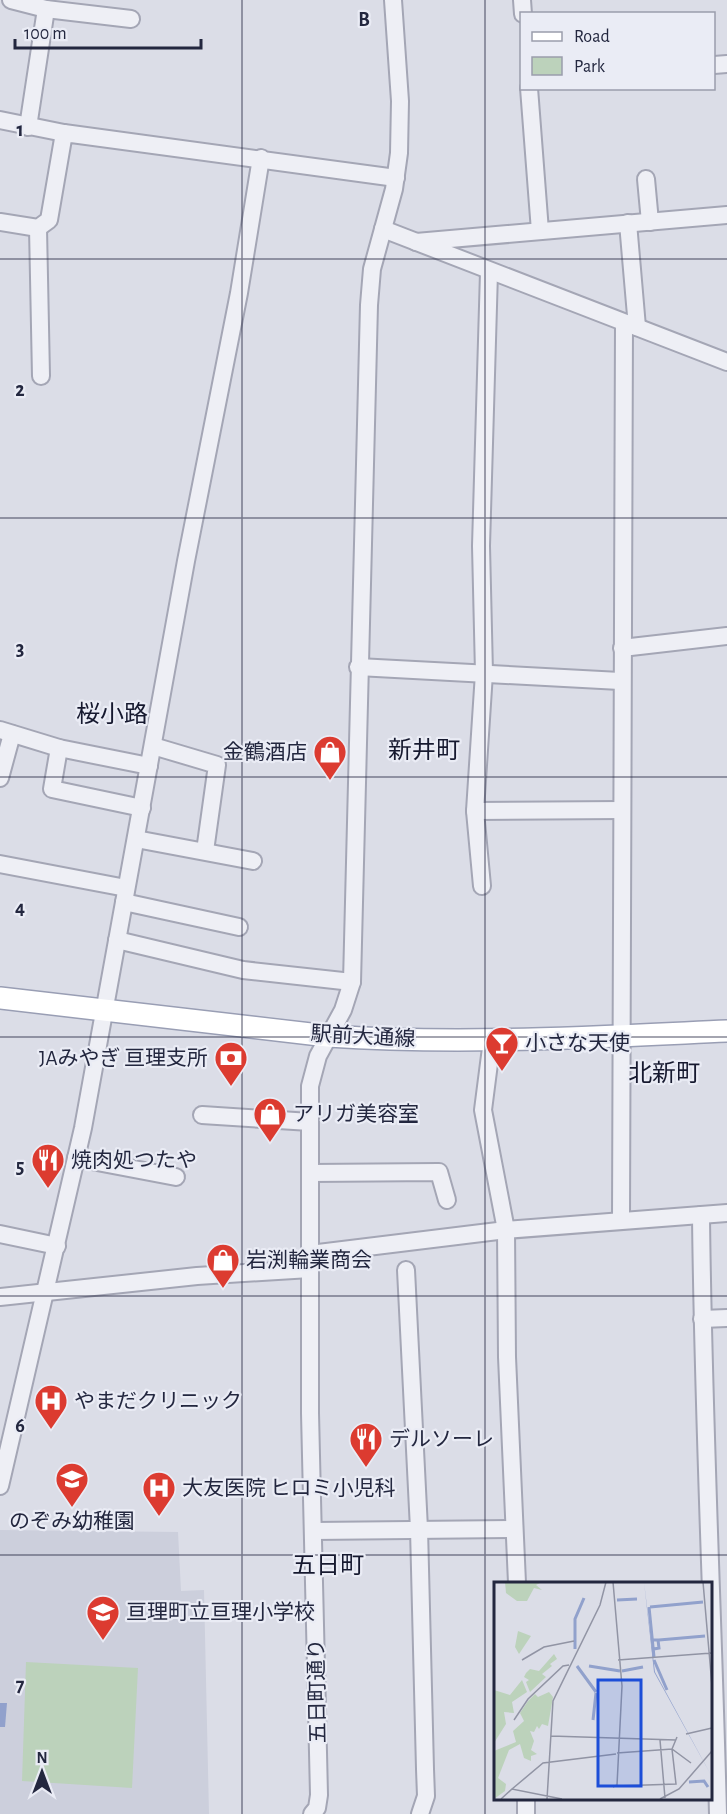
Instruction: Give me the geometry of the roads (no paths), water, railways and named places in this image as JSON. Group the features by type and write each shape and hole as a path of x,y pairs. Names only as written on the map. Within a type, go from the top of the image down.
{"main road":[{"name":"駅前大通線","path":"0,998 328,1036 383,1040 492,1040 727,1030"}],"street":[{"path":"11,0 46,9 131,20"},
{"name":"五日町通り","path":"312,1814 317,1808 319,1795 313,1531 310,1122 313,1070 343,1010 351,982 369,305 372,269 396,178 400,101 393,0"},
{"path":"28,127 46,9"},
{"path":"529,90 540,231"},
{"path":"0,120 64,133 396,178"},
{"path":"0,222 38,228 49,220 64,133"},
{"path":"0,1486 76,1158 239,292 261,158"},
{"path":"646,179 650,222"},
{"path":"415,242 727,215"},
{"path":"621,1220 620,681 630,325 628,223"},
{"path":"38,228 41,376"},
{"path":"383,229 489,272 727,362"},
{"path":"482,886 475,811 484,673 481,546 489,272"},
{"path":"622,648 727,636"},
{"path":"358,667 620,681"},
{"path":"0,778 6,732 59,748 149,766"},
{"path":"153,746 217,765 205,851"},
{"path":"59,748 52,789 142,808"},
{"path":"475,811 622,810"},
{"path":"136,839 253,861"},
{"path":"0,864 125,895 239,927"},
{"path":"117,940 243,970 351,982"},
{"path":"492,1040 483,1110 506,1230 507,1357 517,1582"},
{"path":"202,1115 310,1122"},
{"path":"76,1158 176,1177"},
{"path":"310,1173 439,1172 447,1200"},
{"path":"0,1297 310,1262 506,1230 727,1213"},
{"path":"701,1215 702,1318 720,1575 712,1606 718,1814"},
{"path":"0,1234 57,1246"},
{"path":"406,1270 419,1529 426,1796 420,1814"},
{"path":"702,1318 727,1318"},
{"path":"313,1531 514,1529"},
{"path":"525,1799 526,1814"}],"water":[{"path":"0,1703 7,1703 5,1727 0,1727"}],"place":[{"name":"金鶴酒店","path":"330,781"},
{"name":"小さな天使","path":"502,1072"},
{"name":"JAみやぎ 亘理支所","path":"231,1087"},
{"name":"アリガ美容室","path":"270,1143"},
{"name":"焼肉処つたや","path":"48,1189"},
{"name":"岩渕輪業商会","path":"223,1289"},
{"name":"やまだクリニック","path":"51,1430"},
{"name":"デルソーレ","path":"366,1468"},
{"name":"のぞみ幼稚園","path":"72,1508"},
{"name":"大友医院 ヒロミ小児科","path":"159,1517"},
{"name":"亘理町立亘理小学校","path":"103,1641"}],"district":[{"name":"桜小路","path":"112,714"},
{"name":"新井町","path":"424,750"},
{"name":"北新町","path":"664,1073"},
{"name":"五日町","path":"328,1565"}]}
